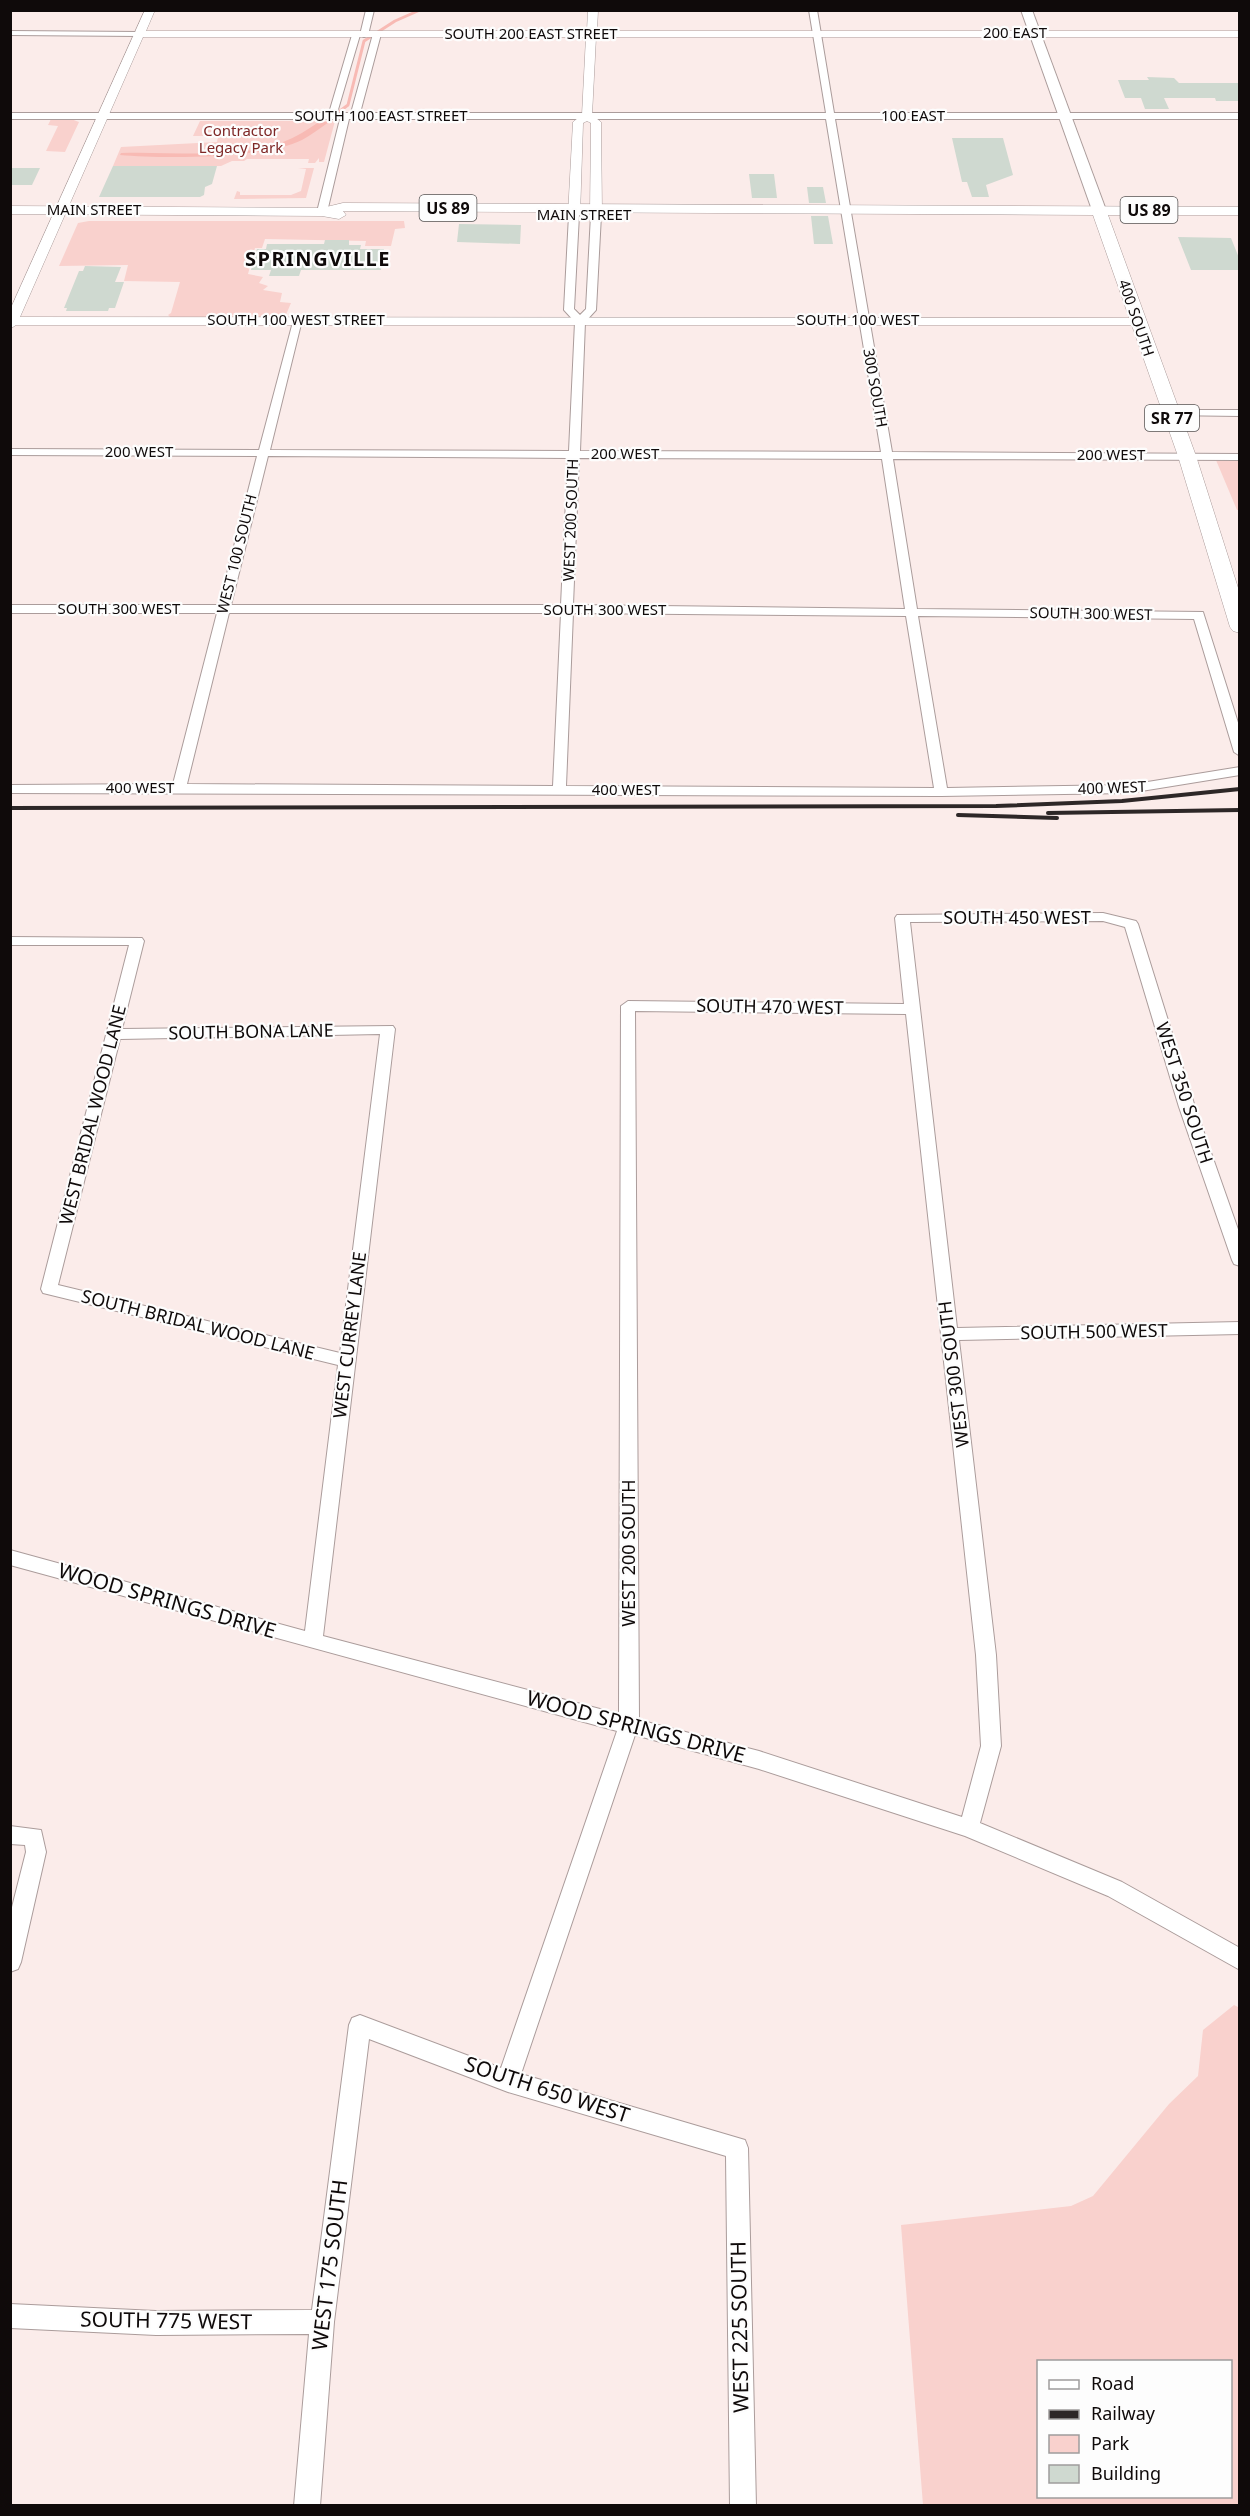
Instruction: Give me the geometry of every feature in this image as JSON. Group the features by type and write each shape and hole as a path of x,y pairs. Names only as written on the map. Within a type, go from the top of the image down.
{"main road":[{"name":"400 SOUTH","path":"1026,10 1186,456 1239,627"},
{"name":"MAIN STREET","path":"10,210 322,212 341,215 596,211 828,216 846,211 1239,211"}],"street":[{"path":"11,322 150,10"},
{"path":"355,116 370,10"},
{"path":"587,116 593,10"},
{"name":"300 SOUTH","path":"813,10 887,455 929,730 941,792"},
{"path":"10,33 139,34"},
{"name":"SOUTH 200 EAST STREET","path":"139,34 922,33"},
{"name":"200 EAST","path":"922,33 1239,34"},
{"path":"332,116 366,34"},
{"name":"SOUTH 100 EAST STREET","path":"10,116 587,116"},
{"path":"322,212 345,116"},
{"path":"587,116 596,122 596,211 591,310 580,321 569,310 578,122 587,116"},
{"name":"100 EAST","path":"587,116 1239,116"},
{"name":"WEST 100 SOUTH","path":"179,788 297,320"},
{"name":"SOUTH 100 WEST STREET","path":"11,322 580,321"},
{"name":"SOUTH 100 WEST","path":"580,321 1137,321"},
{"name":"WEST 200 SOUTH","path":"559,790 580,321"},
{"path":"1170,413 1239,413"},
{"name":"200 WEST","path":"10,452 1239,457"},
{"name":"SOUTH 300 WEST","path":"10,609 567,609 1199,615 1239,752"},
{"name":"400 WEST","path":"10,789 941,792 1129,789 1239,771"},
{"name":"SOUTH 450 WEST","path":"902,918 1103,917 1131,924"},
{"name":"WEST 300 SOUTH","path":"902,918 986,1655 991,1746 969,1828"},
{"name":"WEST 350 SOUTH","path":"1131,924 1187,1107 1239,1260"},
{"name":"WEST BRIDAL WOOD LANE","path":"10,941 137,940 49,1289"},
{"name":"WEST 200 SOUTH","path":"508,2081 629,1725 628,1006"},
{"name":"SOUTH 470 WEST","path":"628,1006 912,1009"},
{"name":"SOUTH BONA LANE","path":"113,1034 388,1029"},
{"name":"WEST CURREY LANE","path":"313,1641 388,1029"},
{"name":"SOUTH BRIDAL WOOD LANE","path":"49,1289 347,1361"},
{"name":"SOUTH 500 WEST","path":"949,1334 1239,1328"},
{"name":"WOOD SPRINGS DRIVE","path":"10,1557 313,1641 759,1760 969,1828 1115,1889 1239,1960"},
{"path":"10,1835 34,1836 36,1852 10,1962"},
{"name":"SOUTH 650 WEST","path":"360,2025 508,2081 736,2148"},
{"name":"WEST 175 SOUTH","path":"307,2505 322,2322 360,2025"},
{"name":"WEST 225 SOUTH","path":"736,2148 743,2505"},
{"name":"SOUTH 775 WEST","path":"10,2316 156,2323 322,2322"}],"green space":[{"path":"51,119 71,119 79,122 65,152 46,151 58,126 48,125"},
{"name":"Contractor Legacy Park","path":"200,121 335,121 324,162 319,162 319,158 315,163 308,163 309,159 247,159 232,161 221,166 113,166 121,147 217,142 218,136 193,136"},
{"path":"298,168 314,168 306,198 234,199 237,191 240,195 291,195 301,191 306,169"},
{"path":"89,221 404,221 405,228 395,229 391,246 365,246 366,241 265,239 262,248 255,248 248,274 263,277 259,283 268,286 263,290 282,293 280,302 291,303 285,317 170,317 168,315 171,313 180,282 124,281 128,265 59,266 78,223"},
{"path":"1213,453 1239,453 1239,510 1237,510"},
{"path":"1234,2005 1240,2008 1239,2505 923,2505 901,2225 1071,2206 1093,2196 1169,2104 1198,2076 1203,2030"}],"shaded area":[{"path":"319,122 329,122 302,140 263,151 187,157 120,155 121,153 225,153 265,148 283,142"}],"building":[{"path":"1147,77 1174,78 1179,83 1239,83 1239,101 1216,101 1215,98 1164,98 1169,109 1145,109 1141,98 1125,98 1118,80 1149,80"},
{"path":"952,138 1003,138 1013,175 986,185 989,197 972,197 967,182 962,182"},
{"path":"113,166 217,166 212,184 205,187 204,195 200,197 99,197"},
{"path":"10,168 40,168 32,185 10,185"},
{"path":"749,174 774,174 777,198 752,198"},
{"path":"807,187 823,187 826,203 809,203"},
{"path":"811,216 828,216 833,244 814,244"},
{"path":"459,224 521,225 520,244 457,242"},
{"path":"1178,237 1231,238 1239,258 1239,270 1191,270"},
{"path":"325,240 349,240 349,245 361,245 360,249 384,249 381,270 301,270 299,276 269,276 271,270 251,270 257,249 266,249 267,244 324,244"},
{"path":"85,266 121,267 115,282 124,282 115,308 109,308 108,311 66,311 67,308 64,308 79,271 83,271"}],"waterway":[{"path":"340,111 348,105 364,41 395,21 420,10"}],"railway":[{"path":"10,808 996,806 1122,801 1240,789"},
{"path":"1048,813 1240,810"},
{"path":"958,815 1057,818"}],"district":[{"name":"SPRINGVILLE","path":"318,259"}]}
